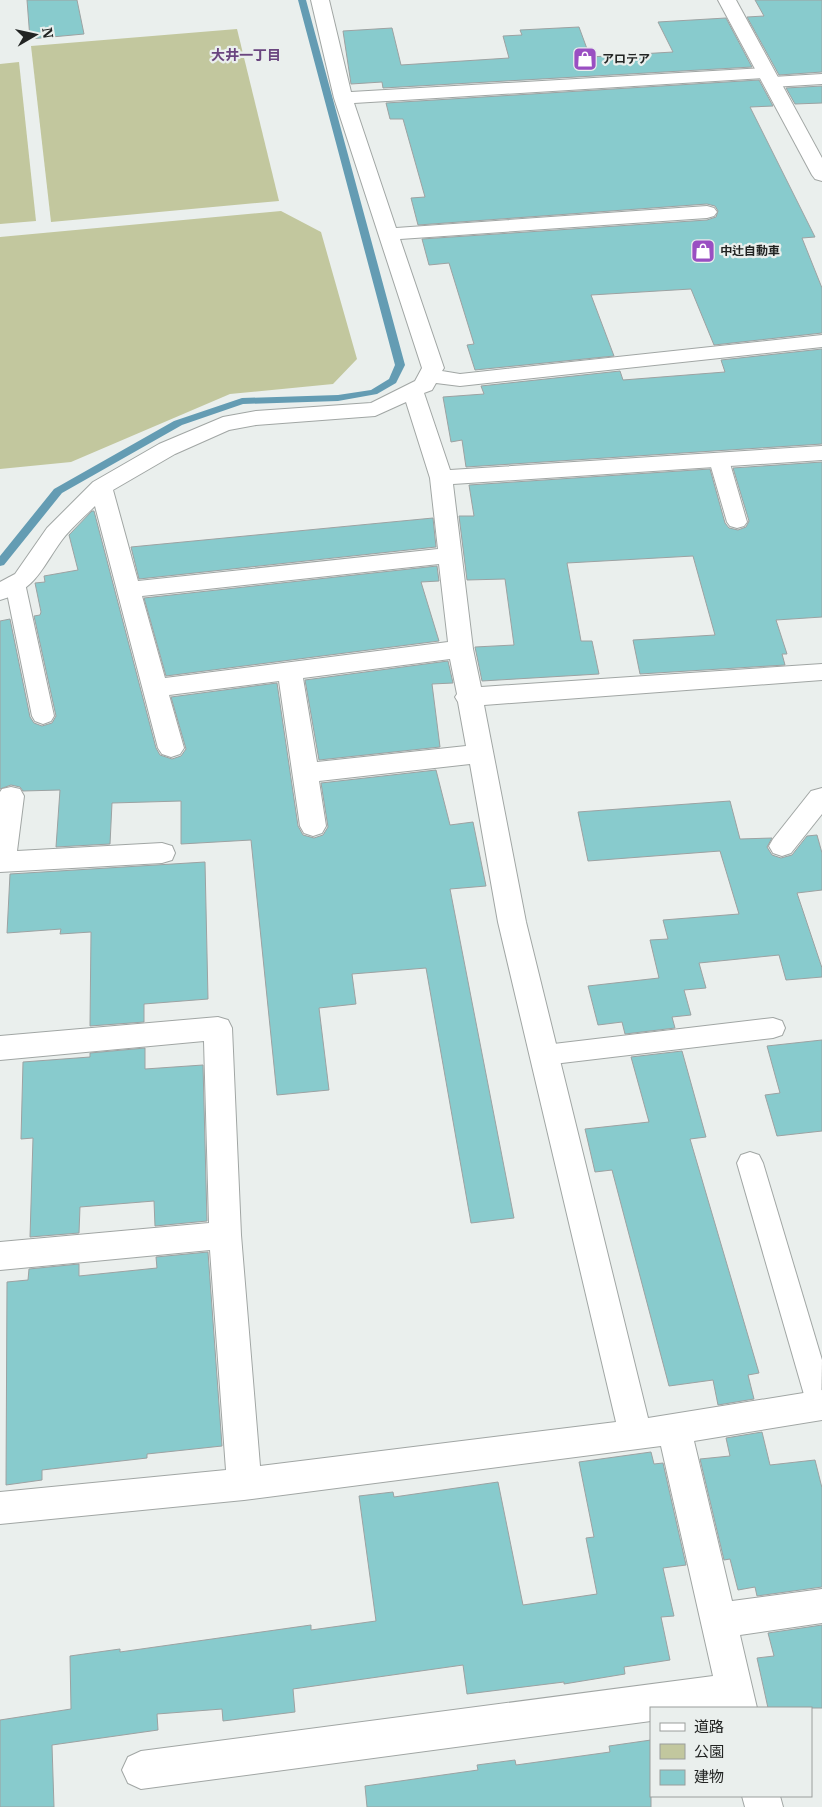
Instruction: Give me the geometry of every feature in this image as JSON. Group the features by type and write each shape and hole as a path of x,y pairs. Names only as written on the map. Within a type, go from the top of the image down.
{"street":[{"path":"320,0 343,98 432,368 421,384 441,478 468,697 512,922 636,1435"},
{"path":"727,0 822,175"},
{"path":"343,98 769,78 822,79"},
{"path":"388,234 708,212"},
{"path":"7,588 23,579 55,533 101,487 167,449 223,424 256,418 375,409 421,384 822,341"},
{"path":"441,478 822,453"},
{"path":"101,487 171,748"},
{"path":"129,590 450,555"},
{"path":"155,688 461,649"},
{"path":"290,671 312,826"},
{"path":"468,697 822,672"},
{"path":"305,773 480,754"},
{"path":"11,796 1,862 162,853"},
{"path":"782,846 820,798 822,798"},
{"path":"0,1048 218,1028 225,1235 244,1484"},
{"path":"0,1256 225,1235"},
{"path":"0,1508 244,1484 636,1435 822,1405"},
{"path":"674,1429 737,1700 677,1707"},
{"path":"718,1621 822,1606"},
{"path":"141,1770 650,1710"}],"lane":[{"path":"719,460 737,522"},
{"path":"7,588 43,716"},
{"path":"545,1055 773,1028"},
{"path":"750,1163 822,1405"}],"green space":[{"path":"237,29 279,201 51,222 31,46"},
{"path":"19,62 36,221 0,224 0,64"},
{"path":"281,211 321,232 357,359 333,384 230,394 71,462 0,469 0,237"}],"building":[{"path":"27,0 77,0 84,34 30,39"},
{"path":"755,0 822,0 822,72 779,75 747,17 764,16"},
{"path":"726,18 752,67 383,88 382,82 351,84 343,31 392,28 401,65 509,58 503,36 522,35 520,30 579,27 590,57 673,52 658,22"},
{"path":"759,80 773,106 750,107 815,237 802,238 822,288 822,333 714,345 691,289 591,295 614,356 475,370 467,345 474,344 449,263 429,265 422,239 707,220 716,217 718,211 715,206 707,204 418,225 411,198 425,197 403,119 390,119 386,103"},
{"path":"822,86 822,103 795,104 786,88"},
{"path":"822,349 822,444 466,467 462,440 451,442 443,397 484,394 481,386 620,371 623,380 725,372 721,360"},
{"path":"822,462 822,617 776,620 787,654 782,654 785,665 640,674 633,640 715,635 693,556 567,563 581,641 592,641 599,674 482,681 475,647 514,645 505,579 467,580 459,516 474,516 469,485 710,469 725,523 729,528 738,530 746,527 749,521 733,468"},
{"path":"94,511 156,748 160,755 172,759 181,756 186,749 171,697 277,683 298,826 303,835 314,838 323,835 328,827 321,783 436,770 450,825 473,822 486,886 450,889 514,1218 471,1223 426,968 352,974 356,1004 319,1008 329,1090 277,1095 251,840 181,844 181,801 112,803 110,844 56,847 60,790 23,791 20,787 11,785 0,789 0,621 10,619 30,717 34,723 42,726 52,723 56,716 34,616 40,615 41,612 35,583 45,582 44,576 78,570 69,535"},
{"path":"433,518 436,547 139,579 131,547"},
{"path":"437,566 439,581 421,582 439,641 166,676 144,598"},
{"path":"448,661 453,683 432,684 440,747 319,760 305,680"},
{"path":"730,801 740,839 772,838 767,847 772,855 781,858 792,855 807,836 817,835 822,853 822,890 797,893 822,968 822,977 786,980 779,955 699,963 706,988 684,990 691,1015 672,1017 675,1028 625,1034 622,1022 598,1025 588,986 659,978 650,940 668,939 663,920 739,914 720,851 588,861 578,812"},
{"path":"205,862 208,999 144,1004 144,1022 90,1026 91,932 60,934 61,929 7,933 10,874"},
{"path":"822,1040 822,1131 777,1136 765,1095 780,1093 767,1046"},
{"path":"145,1048 145,1069 203,1065 207,1221 155,1226 154,1201 80,1207 79,1233 30,1237 33,1138 21,1139 23,1062 90,1057 90,1053"},
{"path":"682,1051 706,1137 690,1139 759,1373 748,1375 754,1399 718,1405 713,1380 669,1386 612,1170 595,1172 585,1129 649,1122 631,1057"},
{"path":"208,1252 222,1446 147,1454 147,1458 42,1470 42,1480 6,1485 7,1282 28,1280 29,1269 79,1264 79,1276 157,1268 156,1257"},
{"path":"762,1432 770,1465 815,1460 822,1488 822,1587 757,1596 755,1587 738,1590 730,1559 724,1560 700,1459 730,1456 726,1438"},
{"path":"651,1452 654,1464 663,1463 686,1565 663,1568 674,1616 661,1617 670,1660 624,1667 625,1674 564,1684 564,1682 467,1694 463,1665 293,1689 295,1712 223,1721 222,1709 157,1714 158,1730 52,1745 54,1807 0,1807 0,1720 71,1709 70,1656 120,1649 120,1652 311,1625 311,1630 376,1621 359,1496 393,1492 394,1497 498,1482 523,1605 597,1594 586,1538 594,1537 579,1462"},
{"path":"822,1625 822,1708 768,1707 757,1658 774,1656 768,1633"},
{"path":"650,1740 651,1807 367,1807 365,1786 478,1770 477,1765 515,1760 516,1765 610,1752 609,1746"}],"waterway":[{"path":"0,563 58,491 178,423 242,401 338,398 374,392 393,381 400,365 302,0"}],"place":[{"name":"アロテア","path":"585,59"},
{"name":"中辻自動車","path":"703,251"}],"district":[{"name":"大井一丁目","path":"246,55"}]}
